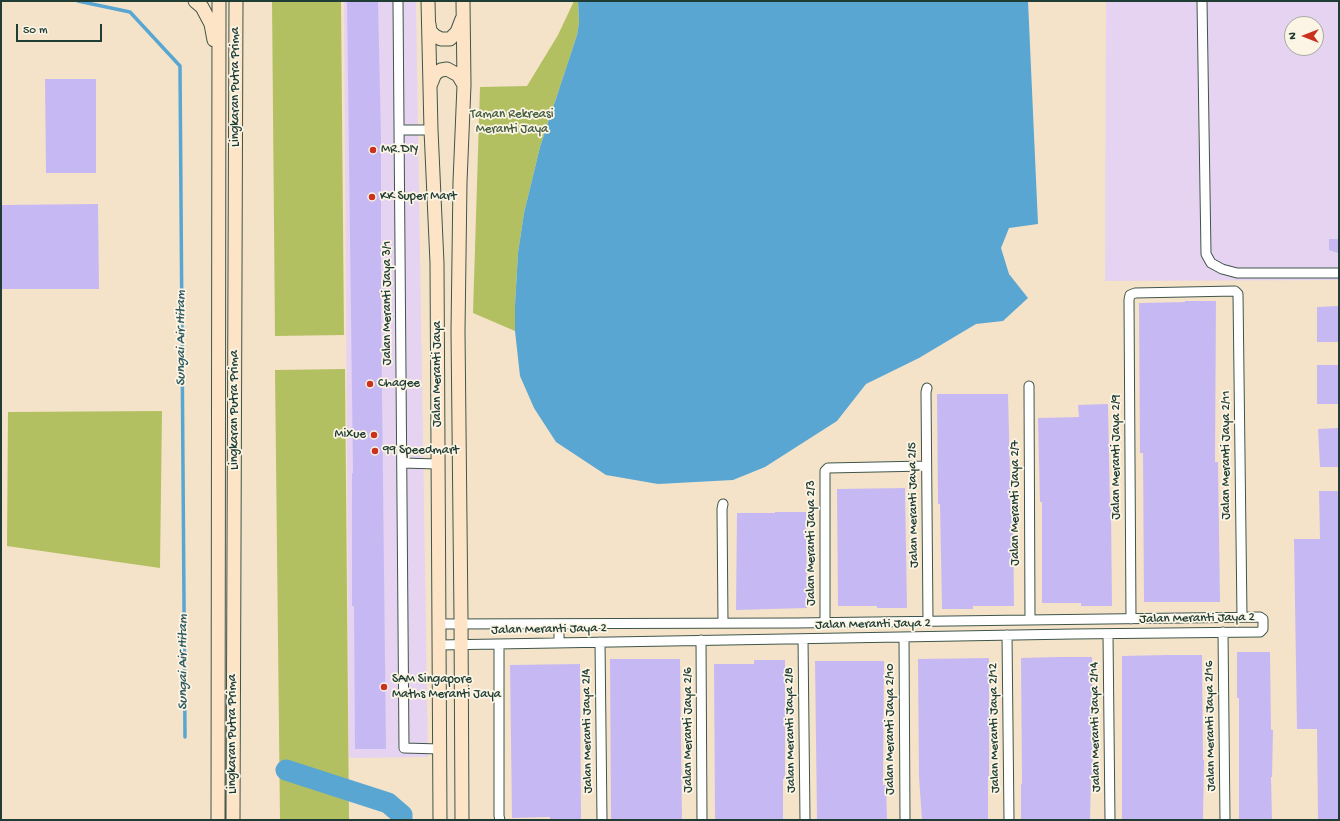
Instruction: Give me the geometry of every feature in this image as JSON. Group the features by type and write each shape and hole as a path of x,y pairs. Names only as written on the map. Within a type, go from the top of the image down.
{"street":[{"path":"195,1 202,7 211,24 219,65"},
{"name":"Lingkaran Putra Prima","path":"218,820 219,1"},
{"name":"Lingkaran Putra Prima","path":"233,820 236,1"},
{"name":"Jalan Meranti Jaya 3/1","path":"398,1 404,748 440,749"},
{"name":"Jalan Meranti Jaya","path":"428,1 431,130 437,263 440,820"},
{"name":"Jalan Meranti Jaya","path":"462,820 462,645 458,331 460,182 464,85 463,1"},
{"path":"1202,1 1206,254 1211,263 1222,269 1237,273 1339,273"},
{"path":"428,20 430,31 435,36 441,39 450,39 457,32 464,15"},
{"path":"430,88 434,76 441,70 447,69 458,75 464,85"},
{"path":"400,130 431,130"},
{"name":"Jalan Meranti Jaya 2/9","path":"1131,619 1130,295 1135,293 1235,291 1238,294"},
{"name":"Jalan Meranti Jaya 2/11","path":"1238,294 1242,617"},
{"name":"Jalan Meranti Jaya 2/7","path":"1029,386 1030,620"},
{"name":"Jalan Meranti Jaya 2/5","path":"927,388 926,466 928,621"},
{"path":"402,463 438,464"},
{"name":"Jalan Meranti Jaya 2/3","path":"825,623 825,471 828,468 926,466"},
{"path":"723,504 723,623"},
{"name":"Jalan Meranti Jaya 2","path":"439,624 825,623 1242,617 1260,617 1263,619 1263,629 1260,632 439,645"},
{"path":"955,621 955,636"},
{"path":"755,623 755,640"},
{"path":"559,624 559,643"},
{"name":"Jalan Meranti Jaya 2/16","path":"1223,632 1225,820"},
{"name":"Jalan Meranti Jaya 2/14","path":"1108,634 1110,820"},
{"name":"Jalan Meranti Jaya 2/12","path":"1007,635 1010,820"},
{"name":"Jalan Meranti Jaya 2/10","path":"904,637 905,820"},
{"name":"Jalan Meranti Jaya 2/8","path":"803,639 805,820"},
{"name":"Jalan Meranti Jaya 2/6","path":"701,640 702,820"},
{"name":"Jalan Meranti Jaya 2/4","path":"600,642 602,820"},
{"path":"499,644 500,820"}],"shaded area":[{"path":"344,1 416,1 428,757 349,758"},
{"path":"1106,1 1339,1 1339,280 1105,281"}],"green space":[{"path":"272,1 341,1 344,335 275,336"},
{"name":"Taman Rekreasi Meranti Jaya","path":"574,1 578,1 579,23 577,35 540,147 524,213 518,253 515,331 473,313 480,87 527,86 558,35"},
{"path":"345,369 349,820 280,820 275,370"},
{"path":"162,411 160,568 7,546 8,412"}],"water":[{"path":"578,1 1028,1 1038,224 1009,228 1001,248 1009,274 1028,298 1003,321 976,324 919,358 866,384 837,421 765,467 733,480 658,484 606,475 556,442 534,408 520,376 515,331 515,305 518,253 524,213 540,147 577,35 579,23"}],"building":[{"path":"347,1 378,1 381,138 381,305 386,749 355,749 354,606 352,606 353,473"},
{"path":"45,79 96,79 96,173 46,173"},
{"path":"98,204 99,289 1,289 1,205"},
{"path":"1329,239 1338,239 1338,253 1329,250"},
{"path":"1216,301 1215,462 1218,462 1220,602 1144,602 1143,453 1140,453 1139,303"},
{"path":"1339,306 1339,342 1317,342 1317,307"},
{"path":"1317,365 1339,365 1339,404 1317,404"},
{"path":"937,394 1008,394 1011,511 1013,511 1014,606 973,606 973,609 942,609 940,504 938,504"},
{"path":"1108,404 1112,606 1081,606 1081,603 1042,603 1042,502 1040,502 1038,418 1079,417 1078,405"},
{"path":"1339,428 1339,467 1320,467 1318,429"},
{"path":"905,488 907,608 838,606 837,489"},
{"path":"1319,491 1339,491 1339,820 1318,820 1317,729 1297,729 1294,539 1320,539"},
{"path":"806,512 807,608 736,610 737,513"},
{"path":"1237,652 1270,652 1271,730 1273,730 1271,777 1272,820 1239,820 1239,698 1237,698"},
{"path":"1202,655 1204,760 1203,820 1122,820 1122,656"},
{"path":"1092,657 1093,775 1091,775 1090,820 1021,820 1021,658"},
{"path":"989,658 988,820 922,820 919,777 918,659"},
{"path":"610,659 680,659 682,820 611,819"},
{"path":"754,660 785,660 785,779 783,779 783,820 715,820 714,664 754,664"},
{"path":"815,661 884,661 883,785 886,785 887,820 817,820"},
{"path":"580,664 581,820 550,820 550,817 512,818 510,665"}],"waterway":[{"name":"Sungai Air Hitam","path":"78,1 130,12 180,66 185,737"},
{"name":"Sungai Air Hitam","path":"286,770 388,803 402,815 402,820"}],"place":[{"name":"MR.DIY","path":"373,150"},
{"name":"KK Super Mart","path":"372,197"},
{"name":"Chagee","path":"370,384"},
{"name":"Mixue","path":"374,435"},
{"name":"99 Speedmart","path":"375,451"},
{"name":"SAM Singapore Maths Meranti Jaya","path":"384,687"}]}
